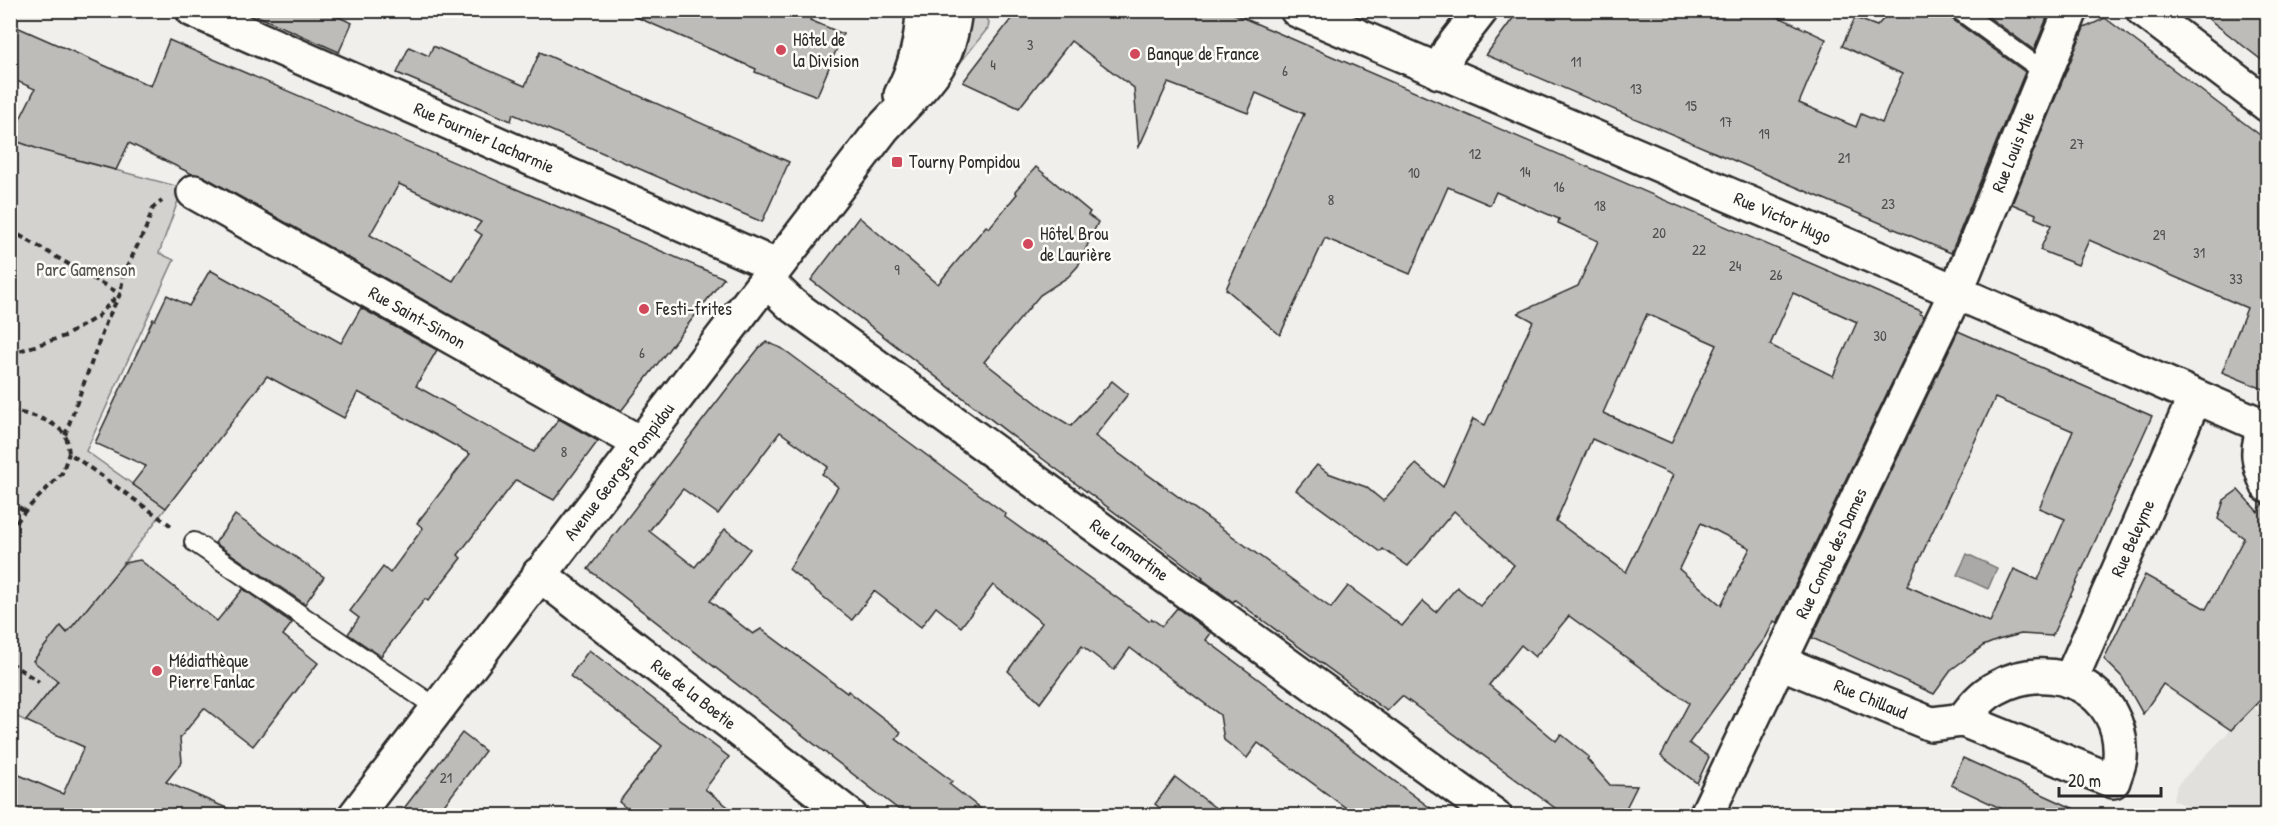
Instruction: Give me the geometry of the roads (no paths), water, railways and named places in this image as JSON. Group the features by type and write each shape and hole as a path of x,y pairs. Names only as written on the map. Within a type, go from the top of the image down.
{"street":[{"name":"Rue Fournier Lacharmie","path":"193,10 771,273"},
{"name":"Avenue Georges Pompidou","path":"883,128 906,86 916,57 922,33 923,10"},
{"name":"Avenue Georges Pompidou","path":"355,816 883,128 933,71 945,53 952,31 955,10"},
{"name":"Rue Victor Hugo","path":"1297,10 2266,427"},
{"path":"1440,72 1450,51 1481,10"},
{"name":"Rue Louis Mie","path":"1956,292 2071,10"},
{"path":"2143,10 2268,105"},
{"name":"Rue Saint-Simon","path":"194,192 640,444"},
{"name":"Rue Lamartine","path":"771,273 791,304 1495,816"},
{"name":"Rue Combe des Dames","path":"1706,816 1956,292"},
{"name":"Rue Beleyme","path":"2070,681 2195,397"},
{"path":"2266,427 2258,445 2259,463 2268,486"},
{"name":"Rue de la Boetie","path":"539,574 850,816"},
{"name":"Rue Chillaud","path":"1780,662 1931,724 1963,720"},
{"path":"2049,676 2070,681 2090,689 2104,703 2114,720 2119,739 2120,761 2113,780 1963,720 1977,702 1996,687 2019,679 2049,676"}],"lane":[{"path":"1959,10 2046,73"},
{"path":"194,542 437,708"}],"place":[{"name":"Hôtel de la Division","path":"781,50"},
{"name":"Banque de France","path":"1135,54"},
{"name":"Tourny Pompidou","path":"897,162"},
{"name":"Hôtel Brou de Laurière","path":"1028,244"},
{"name":"Festi-frites","path":"644,309"},
{"name":"Médiathèque Pierre Fanlac","path":"157,671"}],"park label":[{"name":"Parc Gamenson","path":"86,270"}]}
